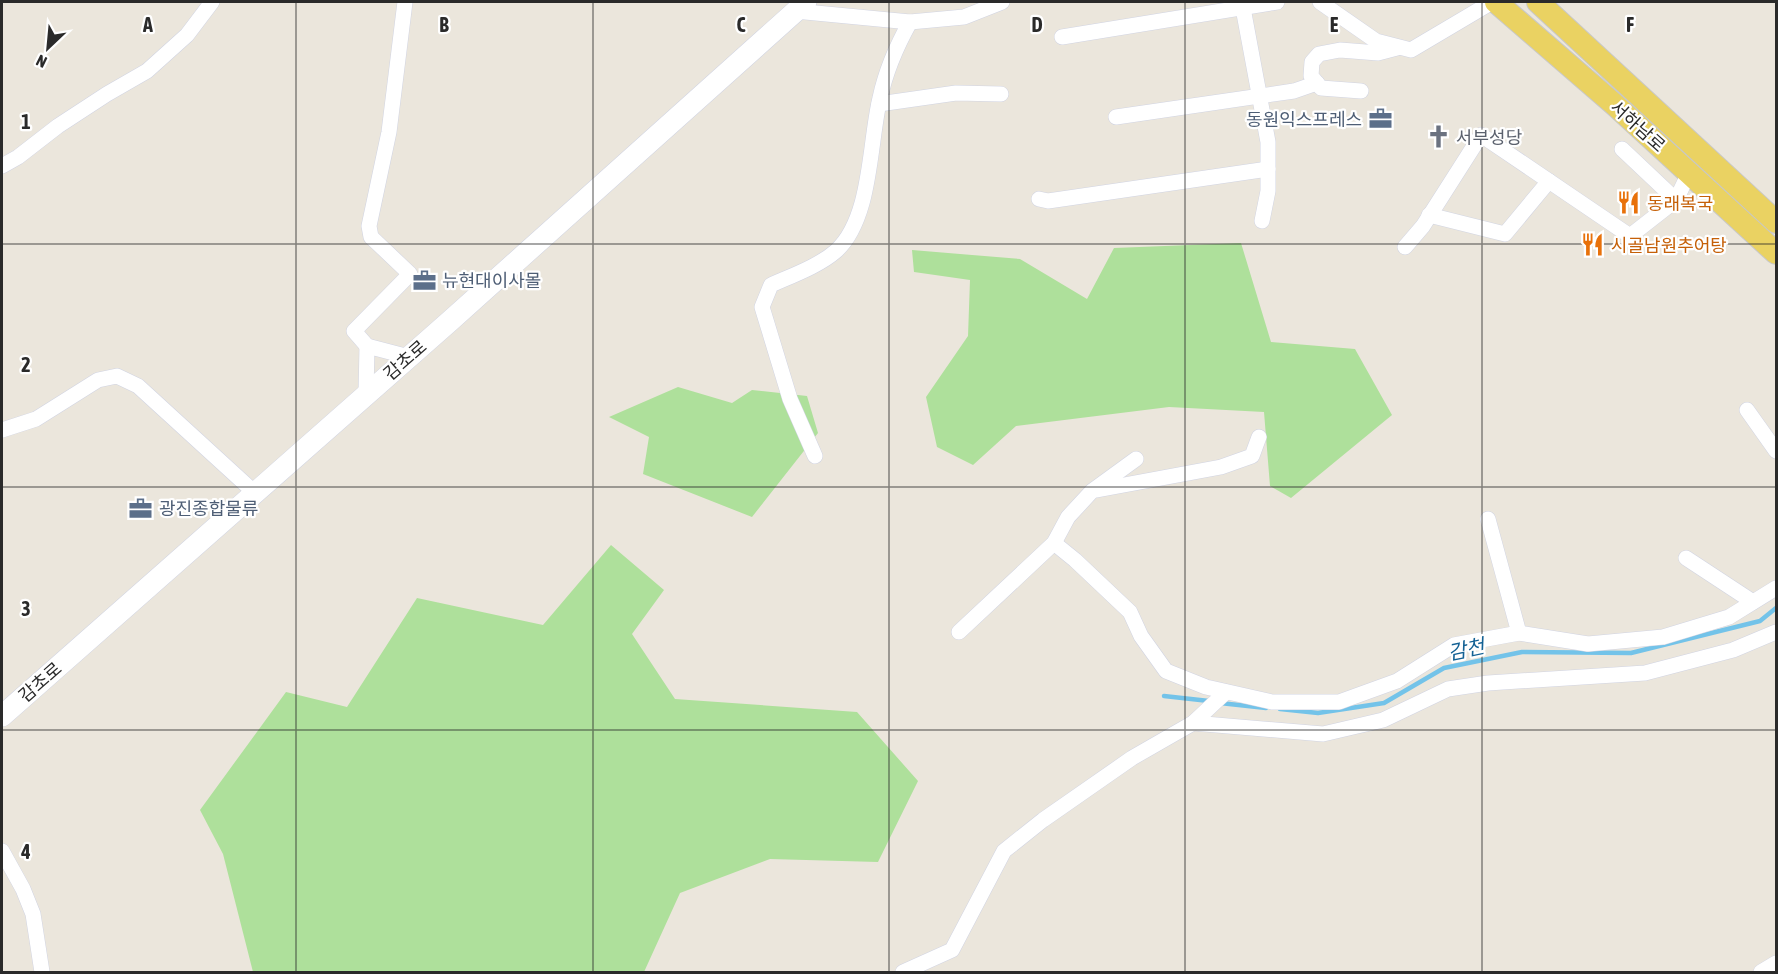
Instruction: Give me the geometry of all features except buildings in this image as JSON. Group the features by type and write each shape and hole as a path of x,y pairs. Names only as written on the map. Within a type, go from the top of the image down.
{"main road":[{"name":"서하남로","path":"1494,2 1615,105 1776,254"},
{"name":"서하남로","path":"1538,2 1776,222"},
{"name":"감초로","path":"2,716 409,357 800,6"}],"street":[{"path":"2,166 18,157 58,126 147,71 187,34 212,2"},
{"path":"405,2 388,132 369,226 371,237 410,274 354,331 367,346 409,357"},
{"path":"800,6 910,22 964,17 1002,2"},
{"path":"1062,37 1277,2"},
{"path":"1320,2 1376,41 1411,50 1494,2"},
{"path":"1243,8 1268,142 1268,191 1262,221"},
{"path":"815,456 790,399 762,307 771,285 801,272 836,250 854,226 866,191 879,104 894,50 910,22"},
{"path":"1361,91 1321,88 1311,76 1312,62 1319,54 1340,50 1378,53 1400,48"},
{"path":"1116,117 1294,91 1317,83"},
{"path":"879,104 956,93 1001,94"},
{"path":"1406,247 1429,216 1481,135 1630,236 1676,200 1689,173"},
{"path":"1622,149 1676,200"},
{"path":"1039,199 1048,201 1268,169"},
{"path":"1429,216 1505,234 1549,181"},
{"path":"366,394 367,346"},
{"path":"2,430 36,418 98,380 117,376 138,386 254,492"},
{"path":"1747,410 1776,451"},
{"path":"1092,491 1221,467 1252,456 1259,437"},
{"path":"959,632 1054,543 1068,517 1092,491 1136,459"},
{"path":"1488,519 1519,633"},
{"path":"1054,543 1130,612 1141,636 1166,671 1225,693 1272,702 1339,702 1397,681 1454,645 1519,633 1588,644 1663,637 1729,617 1776,588"},
{"path":"1686,558 1753,602"},
{"path":"1198,718 1323,734 1383,720 1449,689 1488,683 1645,673 1733,650 1776,632"},
{"path":"903,972 952,950 1004,851 1043,820 1131,758 1198,718 1225,693"},
{"path":"2,851 23,889 33,914 42,972"},
{"path":"1761,972 1776,963"}],"green space":[{"path":"1241,243 1271,342 1355,349 1392,415 1291,498 1270,486 1264,412 1169,407 1016,426 973,465 937,447 926,397 968,336 970,280 914,272 912,250 1020,259 1087,299 1114,248"},
{"path":"678,387 732,403 752,390 807,396 818,433 752,517 643,474 649,437 609,417"},
{"path":"611,545 664,590 632,634 675,699 857,712 918,781 878,862 770,859 680,893 644,972 253,972 223,854 200,810 286,692 347,707 417,598 543,625"}],"waterway":[{"name":"감천","path":"1280,709 1318,713 1384,703 1444,668 1522,652 1631,653 1760,621 1776,608"},
{"name":"감천","path":"1164,696 1209,701"},
{"name":"감천","path":"1220,703 1266,708"}],"place":[{"name":"동원익스프레스","path":"1380,119"},
{"name":"서부성당","path":"1438,137"},
{"name":"동래복국","path":"1629,203"},
{"name":"시골남원추어탕","path":"1593,245"},
{"name":"뉴현대이사몰","path":"424,280"},
{"name":"광진종합물류","path":"141,508"}]}
